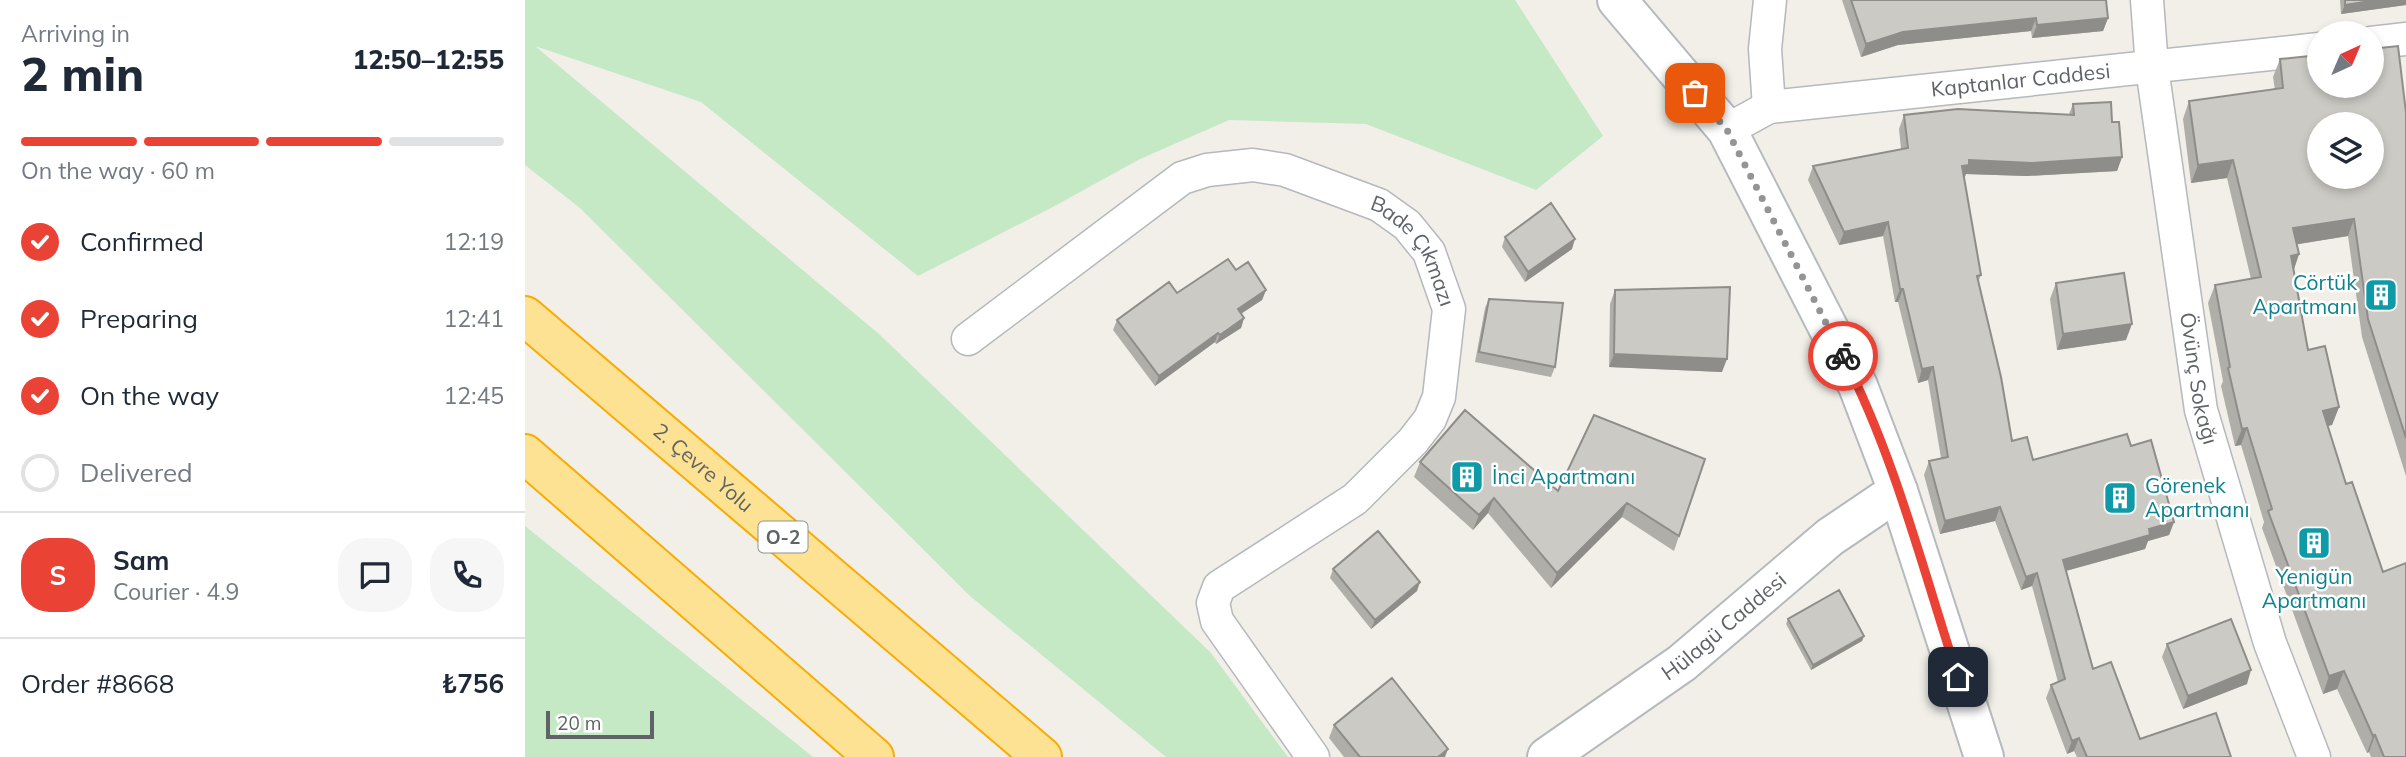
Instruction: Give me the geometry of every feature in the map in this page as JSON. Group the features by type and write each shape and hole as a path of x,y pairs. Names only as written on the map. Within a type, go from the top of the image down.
{"highway":[{"name":"2. Çevre Yolu","path":"525,316 1042,757"},
{"path":"525,454 874,757"}],"main road":[{"path":"1616,0 1727,130 1859,386 1898,491 1984,757"},
{"name":"Hülagü Caddesi","path":"1547,757 1682,663 1830,537 1898,491"}],"street":[{"path":"1769,107 1765,49 1770,0"},
{"name":"Övünç Sokağı","path":"2147,0 2152,68 2201,410 2270,643 2314,757"},
{"path":"2384,42 2406,39"},
{"name":"Kaptanlar Caddesi","path":"1727,130 1769,107 2307,50"},
{"name":"Bade Çıkmazı","path":"968,339 1182,178 1207,170 1253,165 1285,170 1379,205 1407,225 1429,253 1449,309 1439,397 1430,419 1413,441 1355,499 1219,587 1213,603 1217,621 1313,757"}],"green space":[{"path":"525,0 1515,0 1603,136 1536,190 1366,124 1229,120 1140,159 918,276 701,102 535,46 879,334 1211,653 1288,757 1166,757 970,596 580,208 525,165"},
{"path":"525,526 813,757 525,757"}],"building":[{"path":"1851,0 2106,0 2108,18 2037,25 2036,18 1903,32 1866,44"},
{"path":"2345,0 2377,0 2345,5"},
{"path":"2398,46 2406,113 2406,438 2368,319 2354,219 2293,228 2299,254 2291,256 2308,350 2325,346 2339,407 2323,411 2346,484 2352,482 2383,572 2406,563 2406,757 2384,757 2344,671 2329,676 2268,511 2272,509 2247,428 2242,429 2228,368 2230,367 2215,285 2261,277 2233,160 2198,165 2189,101 2283,88 2280,59 2307,56 2307,98 2384,98 2384,48"},
{"path":"2111,102 2112,122 2119,122 2122,157 2032,163 1969,160 1969,165 1962,166 1981,275 1977,276 2001,377 2012,441 2027,437 2033,460 2127,434 2131,446 2151,440 2174,522 2149,529 2150,535 2063,560 2093,669 2111,662 2140,739 2216,713 2231,757 2087,757 2079,738 2072,741 2051,685 2065,679 2037,573 2026,577 2000,507 1945,521 1929,461 1948,457 1933,367 1922,369 1903,289 1900,289 1888,222 1844,232 1813,166 1908,148 1904,115 1958,109 2074,115 2073,104"},
{"path":"1551,203 1575,239 1528,272 1505,237"},
{"path":"1228,259 1236,270 1248,262 1266,290 1238,309 1244,318 1220,335 1218,333 1159,376 1117,320 1169,282 1177,293"},
{"path":"2124,273 2132,324 2063,334 2056,283"},
{"path":"1730,287 1727,359 1614,354 1615,290"},
{"path":"1489,299 1563,303 1555,367 1479,352"},
{"path":"1465,410 1558,491 1594,415 1705,459 1679,536 1627,503 1557,573 1494,498 1479,515 1420,462"},
{"path":"1378,531 1420,582 1375,620 1333,569"},
{"path":"1839,590 1864,636 1813,665 1788,619"},
{"path":"2231,619 2251,670 2188,696 2167,644"},
{"path":"1392,678 1448,749 1438,757 1360,757 1334,725"}],"way so far":[{"path":"1695,93 1727,130 1843,356"}],"place":[{"name":"Cörtük Apartmanı","path":"2381,295"},
{"name":"İnci Apartmanı","path":"1467,477"},
{"name":"Görenek Apartmanı","path":"2120,498"},
{"name":"Yenigün Apartmanı","path":"2314,543"}],"route":[{"path":"1843,356 1859,386 1898,491 1958,677"}]}
